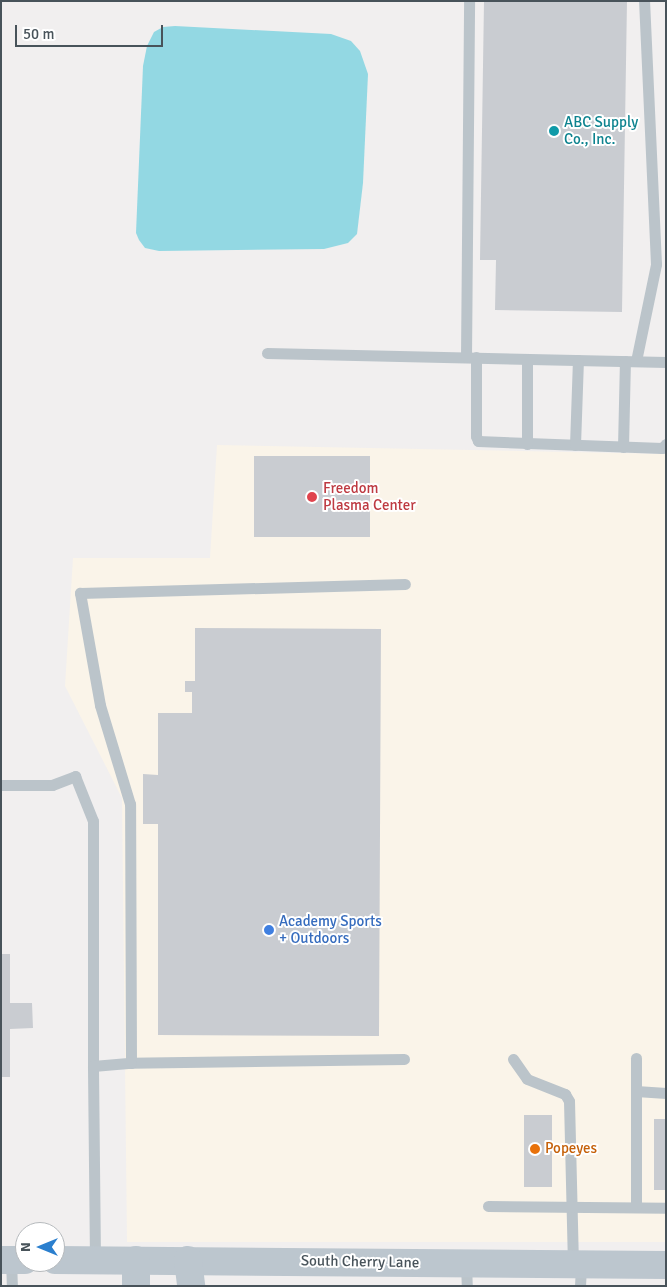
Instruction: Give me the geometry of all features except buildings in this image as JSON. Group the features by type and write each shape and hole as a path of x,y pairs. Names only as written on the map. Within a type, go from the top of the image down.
{"street":[{"name":"South Cherry Lane","path":"65,1260 95,1260 136,1273 467,1274 578,1271 666,1265"}],"lane":[{"path":"469,1 471,357 476,436 478,441 623,447 664,446"},
{"path":"623,447 631,361 656,264 644,1"},
{"path":"267,353 666,362"},
{"path":"527,358 527,444"},
{"path":"575,445 578,360"},
{"path":"131,1063 130,804 100,705 80,593 404,584"},
{"path":"1,785 52,785 74,776 92,821 95,1260"},
{"path":"636,1058 636,1207"},
{"path":"93,1066 131,1063 404,1059"},
{"path":"514,1059 527,1079 565,1094 569,1101 571,1207 578,1271"},
{"path":"636,1091 666,1093"},
{"path":"488,1206 666,1208"}],"shaded area":[{"path":"217,445 666,454 666,1242 127,1242 122,798 65,686 73,558 210,558"}],"water":[{"path":"163,27 331,34 351,41 360,51 368,74 363,183 357,234 348,243 324,249 159,251 145,248 136,233 143,66 147,46 154,32"}],"place":[{"name":"ABC Supply Co., Inc.","path":"554,131"},
{"name":"Freedom Plasma Center","path":"312,497"},
{"name":"Academy Sports + Outdoors","path":"269,930"},
{"name":"Popeyes","path":"535,1149"}]}
